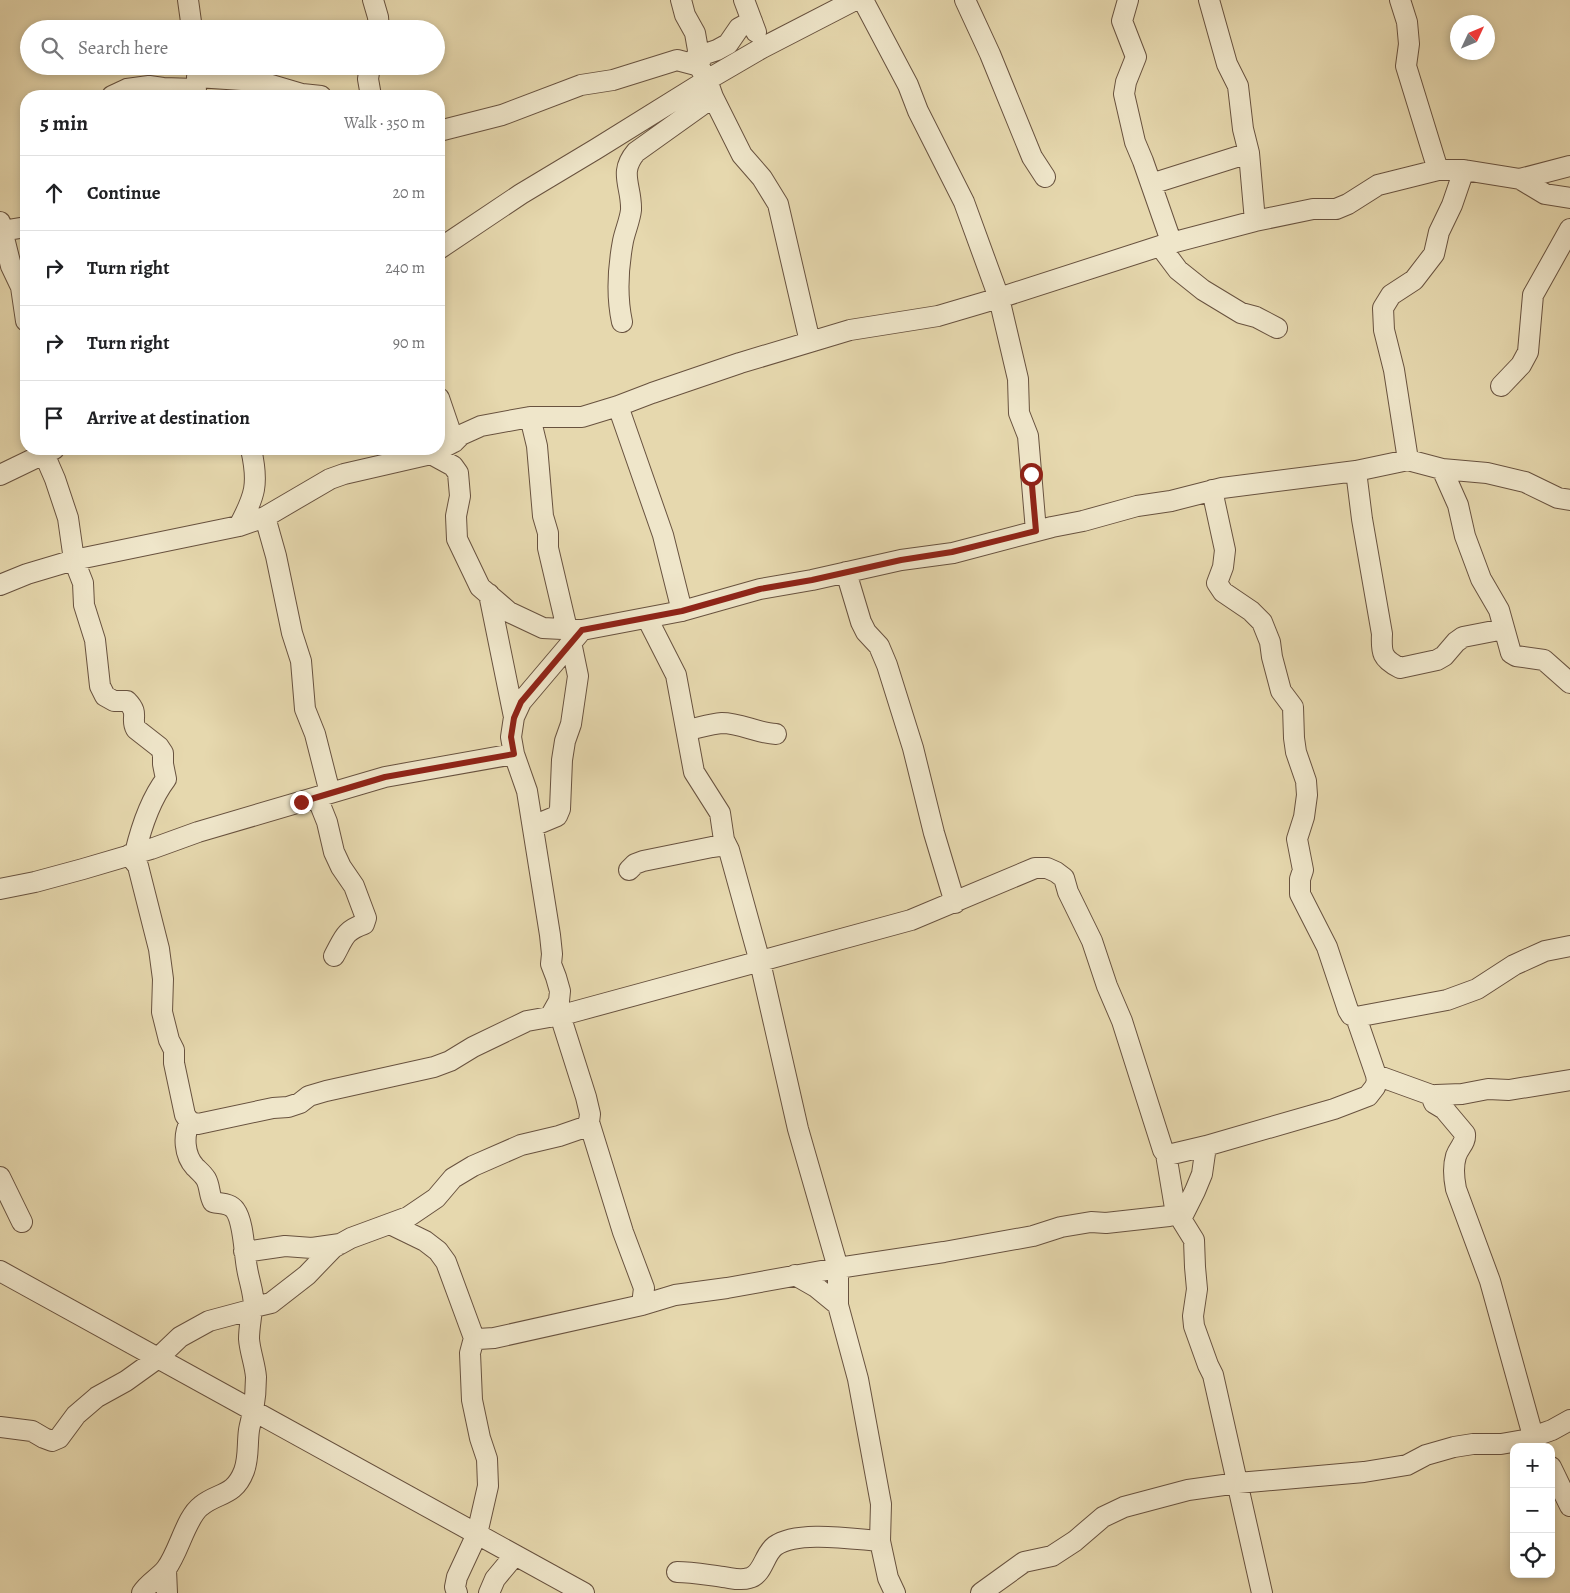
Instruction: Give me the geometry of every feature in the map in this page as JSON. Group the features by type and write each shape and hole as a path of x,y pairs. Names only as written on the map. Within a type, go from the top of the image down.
{"street":[{"path":"188,0 191,20"},
{"path":"373,0 378,20"},
{"path":"680,0 685,15 695,33 705,81 742,155 762,178 778,204 810,342"},
{"path":"744,0 762,48"},
{"path":"445,245 521,194 705,81 762,48 855,0"},
{"path":"862,0 908,86 918,111 964,202 999,298 1018,378 1019,413 1028,436 1036,531"},
{"path":"965,0 990,54 1032,157 1045,177"},
{"path":"1128,0 1122,21 1136,57 1126,82 1124,94 1135,142 1151,184 1166,245 1178,270 1203,290 1241,313 1256,316 1276,328"},
{"path":"1209,0 1227,64 1238,86 1243,129 1249,153 1255,222"},
{"path":"1400,0 1407,22 1410,44 1406,66 1438,170"},
{"path":"622,322 619,309 618,271 623,239 631,211 626,170 629,160 705,81 705,54 728,44 740,28 752,21"},
{"path":"445,129 502,115 581,85 613,80 678,60 705,81"},
{"path":"369,75 370,90"},
{"path":"125,90 149,86 163,88 196,82 236,79 262,82 289,90"},
{"path":"253,90 262,82"},
{"path":"1151,184 1249,153"},
{"path":"1520,179 1570,166"},
{"path":"445,447 454,442 461,435 481,426 530,417 582,417 731,366 850,330 938,316 1166,245 1313,209 1336,209 1348,204 1378,185 1438,170 1464,170 1520,179 1545,194 1570,198"},
{"path":"1408,460 1394,370 1384,330 1383,308 1391,295 1414,280 1434,254 1439,232 1452,205 1464,170"},
{"path":"20,228 1,232 5,269 20,287"},
{"path":"1501,386 1521,365 1528,352 1533,295 1570,229"},
{"path":"618,406 663,535 682,611"},
{"path":"445,416 454,442"},
{"path":"530,417 537,446 543,516 548,533 548,548 574,634 578,676 571,724 565,741 562,760 560,809 557,816 533,826"},
{"path":"0,475 37,455"},
{"path":"48,455 68,518 74,560 83,583 84,605 95,640 100,686 105,696 114,701 127,701 131,705 134,710 134,726 159,747 163,753 166,780 160,786 138,838 138,856 142,886 159,949 163,979 162,1012 174,1050 174,1063 185,1115 190,1122 198,1124 272,1108 288,1107 300,1103 309,1096 326,1091 434,1067 450,1061 473,1047 527,1021 760,962 911,920 1035,868 1048,868 1064,878 1068,892 1092,941 1107,986 1122,1021 1163,1150 1166,1154 1177,1216 1194,1240 1197,1289 1193,1316 1194,1326 1213,1375 1262,1593"},
{"path":"239,526 252,502 255,486 253,455"},
{"path":"0,585 27,574 74,560 239,526 265,517 330,479 427,455"},
{"path":"433,455 454,466 458,474 460,496 456,516 457,539 480,586 509,612 543,628 574,634 682,611 760,589 901,560 952,552 1084,521 1137,506 1171,501 1212,490 1356,471 1408,460 1442,469 1488,473 1525,482 1558,498 1570,500"},
{"path":"1442,469 1458,505 1466,536 1481,579 1499,610 1511,652 1516,656 1544,660 1570,683"},
{"path":"1356,471 1362,519 1382,634 1382,650 1386,658 1400,668 1437,660 1463,638 1504,629"},
{"path":"1212,490 1225,550 1223,568 1217,583 1223,592 1251,611 1262,622 1270,642 1280,691 1293,707 1296,752 1306,781 1307,795 1304,817 1297,839 1302,870 1300,894 1327,947 1348,1010 1352,1015 1356,1016 1447,1000 1477,990 1514,965 1549,949 1570,946"},
{"path":"265,517 300,661 305,709 315,734 334,852 341,867 354,886 366,918 364,924 352,928 346,933 334,956"},
{"path":"846,572 861,622 866,632 879,646 887,664 913,748 934,833 955,903"},
{"path":"489,594 514,718"},
{"path":"647,618 676,675 694,772 720,813 726,845 760,962 798,1129 838,1268 838,1305 858,1380 882,1504 880,1542 888,1578 895,1593"},
{"path":"574,634 521,702 514,718 511,737 514,754 527,791 533,826 550,935 552,954 550,964 560,991 558,1012 586,1097 590,1114 589,1122 643,1296"},
{"path":"687,730 721,723 776,734"},
{"path":"0,889 138,856 198,832 385,777 514,754"},
{"path":"629,870 635,864 644,861 712,846 726,845"},
{"path":"1166,1154 1206,1146 1334,1109 1368,1096 1375,1087 1376,1075 1356,1016"},
{"path":"1376,1075 1434,1096 1462,1094 1488,1088 1509,1090 1570,1080"},
{"path":"1434,1096 1432,1098 1434,1103 1444,1109 1465,1134 1466,1139 1456,1155 1454,1178 1456,1189 1490,1281 1530,1441"},
{"path":"142,1593 147,1586 166,1570 181,1543 192,1514 211,1499 223,1496 234,1488 244,1472 248,1452 249,1430 254,1411 255,1366 249,1340 254,1298 246,1267 239,1219 230,1206 214,1202 211,1198 208,1181 189,1158 185,1136 190,1122"},
{"path":"0,1427 32,1431 52,1441 59,1438 76,1415 97,1398 126,1382 158,1358 180,1337 209,1321 271,1303 307,1275 333,1248 351,1238 408,1217 436,1198 453,1178 473,1166 521,1145 579,1130 589,1122"},
{"path":"1177,1216 1195,1191 1202,1174 1206,1146"},
{"path":"0,1177 22,1222"},
{"path":"474,1338 494,1338 643,1296 665,1298 795,1275 944,1252 1033,1236 1061,1227 1091,1222 1106,1223 1177,1216"},
{"path":"390,1224 425,1241 438,1251 446,1262 474,1338 470,1353 472,1400 480,1438 487,1459 488,1486 477,1534 457,1577 455,1587 457,1593"},
{"path":"244,1251 285,1246 312,1248 340,1244"},
{"path":"0,1271 584,1593"},
{"path":"795,1275 816,1287 838,1305"},
{"path":"981,1593 1024,1562 1052,1556 1103,1517 1124,1507 1188,1490 1238,1483 1364,1472 1407,1465 1426,1455 1454,1447 1552,1438 1570,1420"},
{"path":"1555,1475 1570,1506"},
{"path":"677,1572 747,1579 753,1577 758,1572 774,1546 786,1540 813,1536 880,1542"},
{"path":"489,1593 495,1579 515,1555"},
{"path":"166,1570 167,1593"}],"route":[{"path":"301,802 385,777 514,754 511,737 514,718 521,702 582,630 682,611 760,589 812,580 901,560 952,552 1036,531 1031,474"}]}
